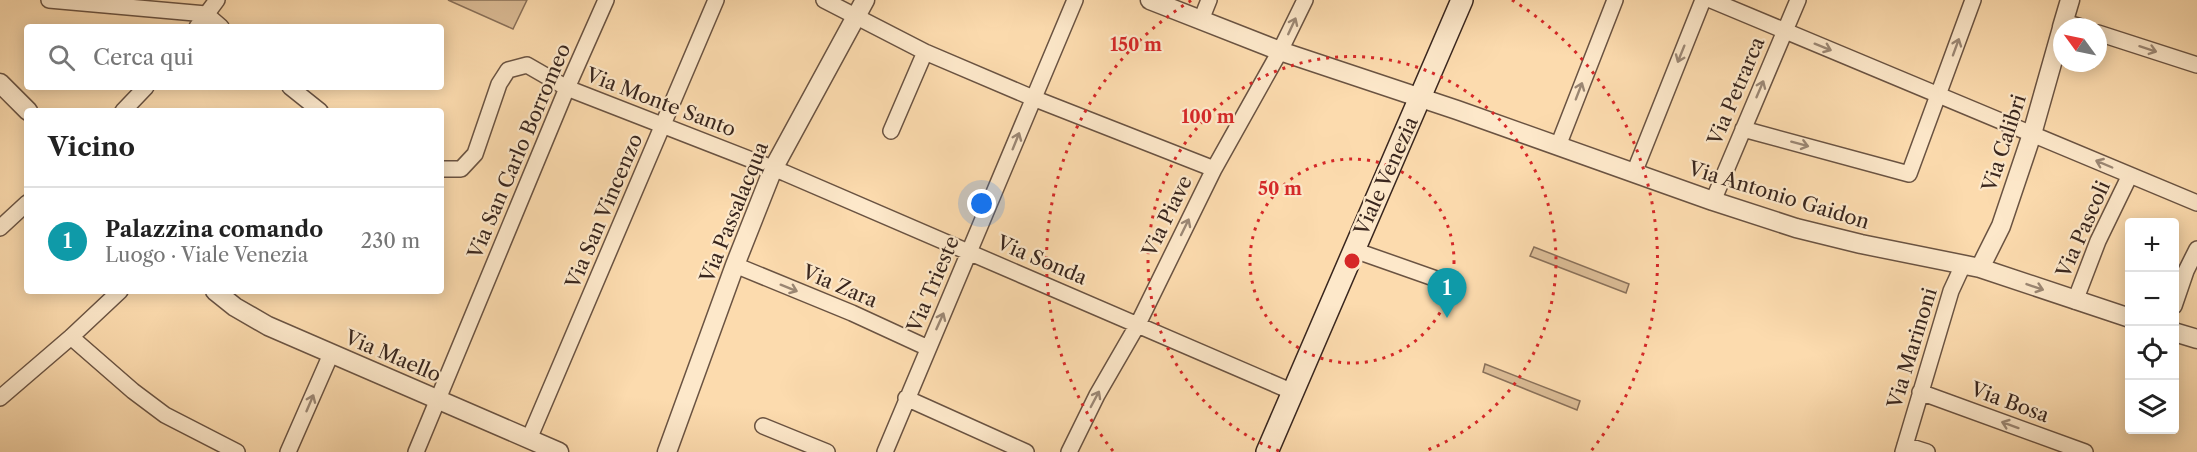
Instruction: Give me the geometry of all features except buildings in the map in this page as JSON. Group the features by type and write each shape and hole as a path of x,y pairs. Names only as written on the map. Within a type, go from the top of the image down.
{"main road":[{"name":"Viale Venezia","path":"1267,452 1462,0"}],"street":[{"path":"49,0 206,14 218,24"},
{"path":"198,24 217,0"},
{"name":"Via San Carlo Borromeo","path":"416,452 567,88 606,0"},
{"name":"Via San Vincenzo","path":"529,439 716,0"},
{"path":"824,0 860,8 925,52 1033,98 1214,169"},
{"name":"Via Trieste","path":"885,452 1075,0"},
{"name":"Via Antonio Gaidon","path":"1150,0 1280,51 1796,228 1972,267 2125,316"},
{"path":"1201,20 1209,0"},
{"name":"Via Piave","path":"1069,452 1097,395 1138,324 1214,169 1280,51 1305,0"},
{"path":"1558,146 1615,0"},
{"path":"1634,172 1703,0"},
{"path":"1711,0 2197,203"},
{"name":"Via Petrarca","path":"1713,201 1798,0"},
{"path":"1743,129 1909,174 1974,0"},
{"name":"Via Calibri","path":"2068,18 2070,0"},
{"name":"Via Passalacqua","path":"667,452 735,265 773,169 860,8"},
{"path":"2107,36 2197,65"},
{"path":"891,131 925,52"},
{"name":"Via Monte Santo","path":"444,169 461,169 475,154 499,84 508,70 527,65 567,88 773,169"},
{"name":"Via Calibri","path":"1972,267 2001,226 2053,69"},
{"path":"0,83 25,108"},
{"path":"126,108 143,90"},
{"path":"295,90 316,108"},
{"name":"Via Sonda","path":"773,169 1293,392"},
{"name":"Via Pascoli","path":"2075,301 2098,241 2130,175"},
{"path":"0,228 24,206"},
{"path":"2179,293 2186,271 2197,249"},
{"path":"1354,250 1445,282"},
{"name":"Via Zara","path":"735,265 852,313 928,348"},
{"name":"Via Marinoni","path":"1927,452 1904,448 1951,291 1972,267"},
{"path":"0,398 117,294"},
{"name":"Via Maello","path":"219,294 235,307 268,326 559,452"},
{"path":"2179,333 2197,339"},
{"path":"71,337 133,391 165,415 237,452"},
{"path":"288,452 331,354"},
{"name":"Via Bosa","path":"1920,392 2085,452"},
{"path":"906,398 1026,452"},
{"path":"763,426 827,452"}],"shaded area":[{"path":"448,0 527,0 513,29"},
{"path":"1534,247 1629,284 1626,293 1530,256"},
{"path":"1485,364 1580,401 1577,410 1483,372"}],"place":[{"name":"Palazzina comando","path":"1447,318"}]}
